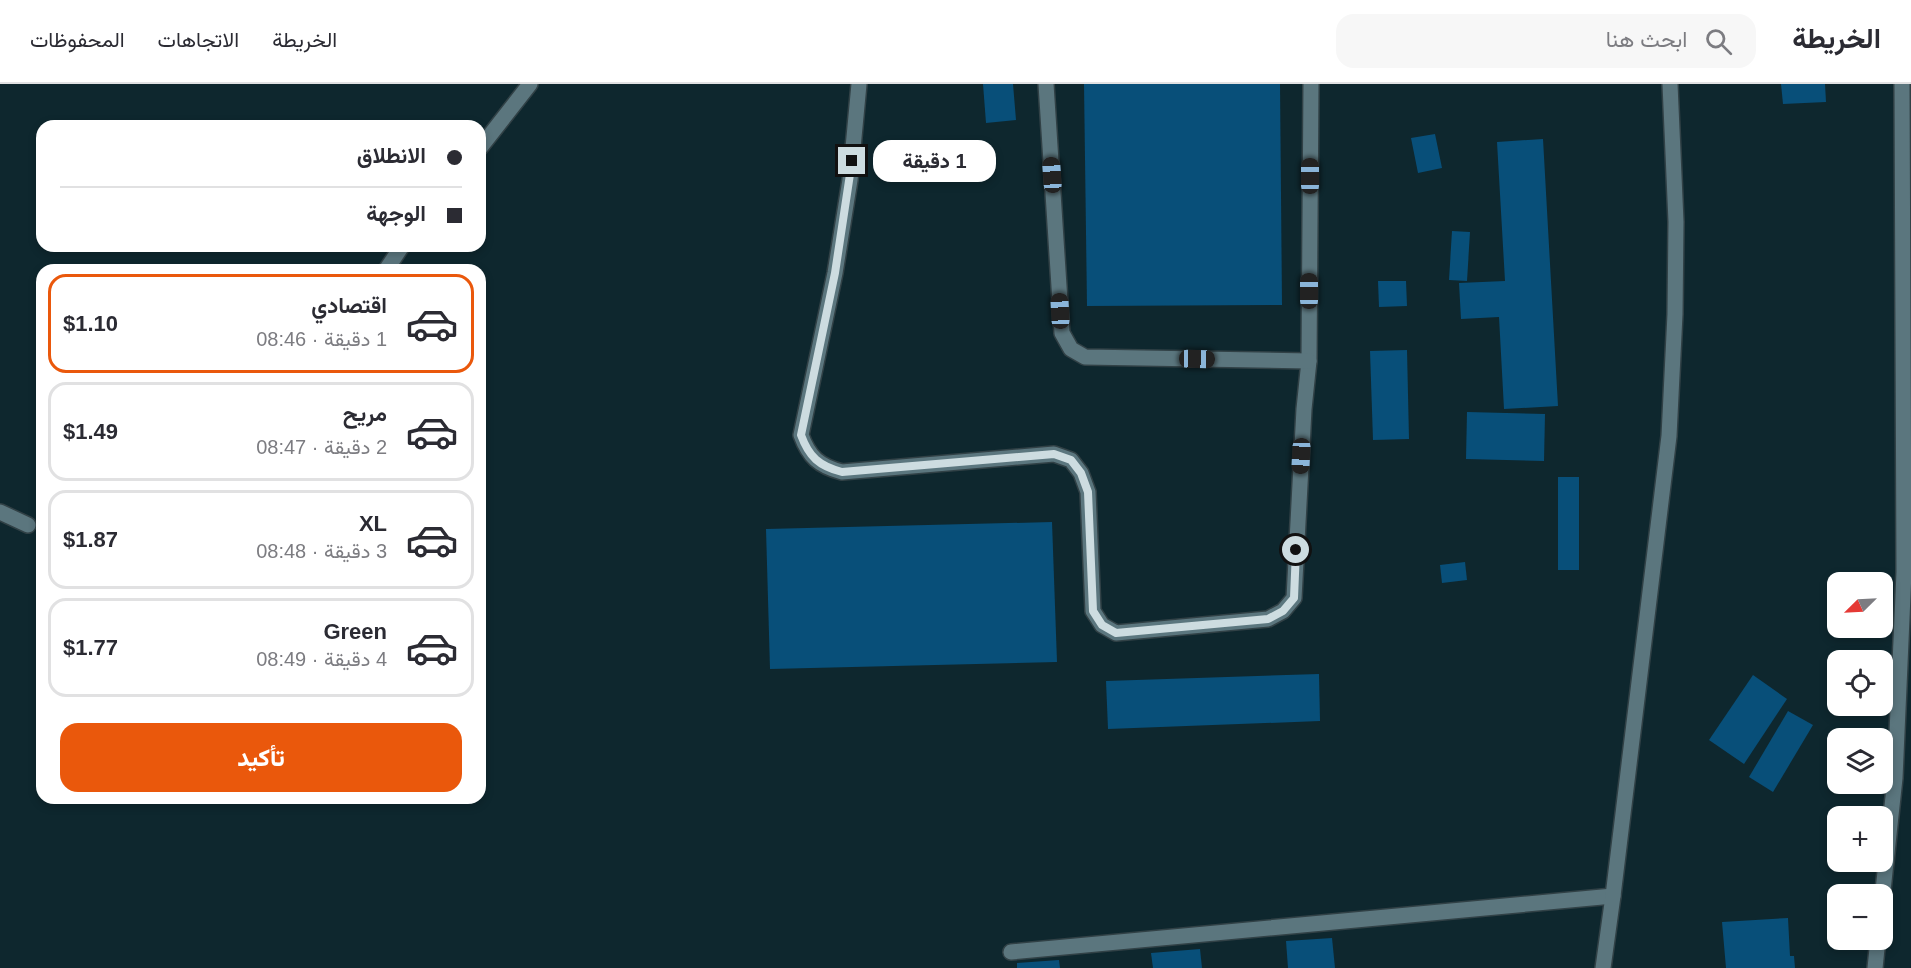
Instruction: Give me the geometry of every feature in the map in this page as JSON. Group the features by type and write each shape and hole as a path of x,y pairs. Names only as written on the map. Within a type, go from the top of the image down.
{"main road":[{"path":"486,140 530,84"},
{"path":"859,84 850,180 835,273 801,435 806,450 826,468 842,472 1054,454 1071,460 1081,473 1088,492 1093,611 1102,625 1116,633 1268,619 1283,611 1294,598 1304,409 1309,361 1311,84"},
{"path":"1046,84 1062,333 1071,349 1085,357 1309,361"},
{"path":"1603,968 1669,436 1675,314 1676,222 1670,84"},
{"path":"1884,884 1895,778 1904,572 1902,84"},
{"path":"0,512 28,525"},
{"path":"1011,952 1613,896"},
{"path":"1875,968 1877,950"}],"building":[{"path":"983,84 1013,84 1016,120 986,123"},
{"path":"1084,84 1280,84 1282,305 1087,306"},
{"path":"1781,84 1825,84 1826,102 1783,104"},
{"path":"1435,134 1442,168 1418,173 1411,138"},
{"path":"1543,139 1558,406 1504,409 1499,317 1461,319 1459,283 1505,281 1497,142"},
{"path":"1452,231 1470,232 1467,281 1449,280"},
{"path":"1378,281 1406,281 1407,306 1379,307"},
{"path":"1407,350 1409,439 1373,440 1370,351"},
{"path":"1467,412 1545,414 1544,461 1466,459"},
{"path":"1558,477 1579,477 1579,570 1558,570"},
{"path":"1052,522 1057,662 770,669 766,529"},
{"path":"1465,562 1467,580 1442,583 1440,565"},
{"path":"1319,674 1320,721 1108,729 1106,681"},
{"path":"1753,675 1787,699 1744,764 1709,740"},
{"path":"1788,711 1813,725 1773,792 1749,777"},
{"path":"1788,918 1790,956 1794,956 1795,968 1726,968 1722,922"},
{"path":"1332,938 1335,968 1288,968 1286,941"},
{"path":"1200,949 1202,968 1153,968 1151,953"},
{"path":"1059,960 1060,968 1017,968 1017,963"}],"route":[{"path":"852,161 835,273 801,435 806,450 819,463 826,468 842,472 1054,454 1071,460 1081,473 1088,492 1093,611 1102,625 1116,633 1268,619 1283,611 1294,598 1296,550"}]}
